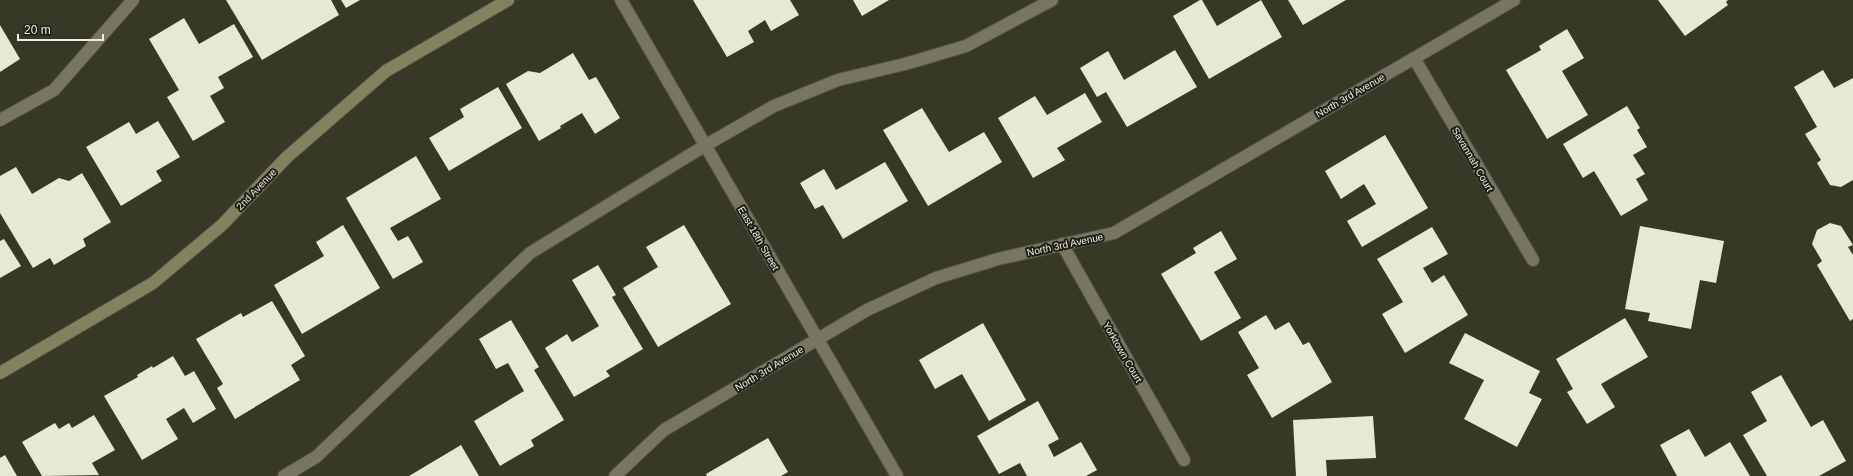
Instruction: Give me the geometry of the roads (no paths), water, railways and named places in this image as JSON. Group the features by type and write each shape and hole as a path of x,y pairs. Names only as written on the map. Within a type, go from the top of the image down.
{"street":[{"path":"0,120 54,90 133,0"},
{"name":"2nd Avenue","path":"0,372 153,283 222,225 287,157 386,71 508,0"},
{"name":"East 18th Street","path":"621,0 897,476"},
{"path":"284,476 316,457 530,253 774,106 838,80 905,64 966,46 1052,0"},
{"name":"North 3rd Avenue","path":"615,476 664,430 866,310 936,278 998,259 1114,233 1514,0"},
{"name":"Savannah Court","path":"1414,58 1533,260"},
{"name":"Yorktown Court","path":"1062,244 1184,460"}]}
